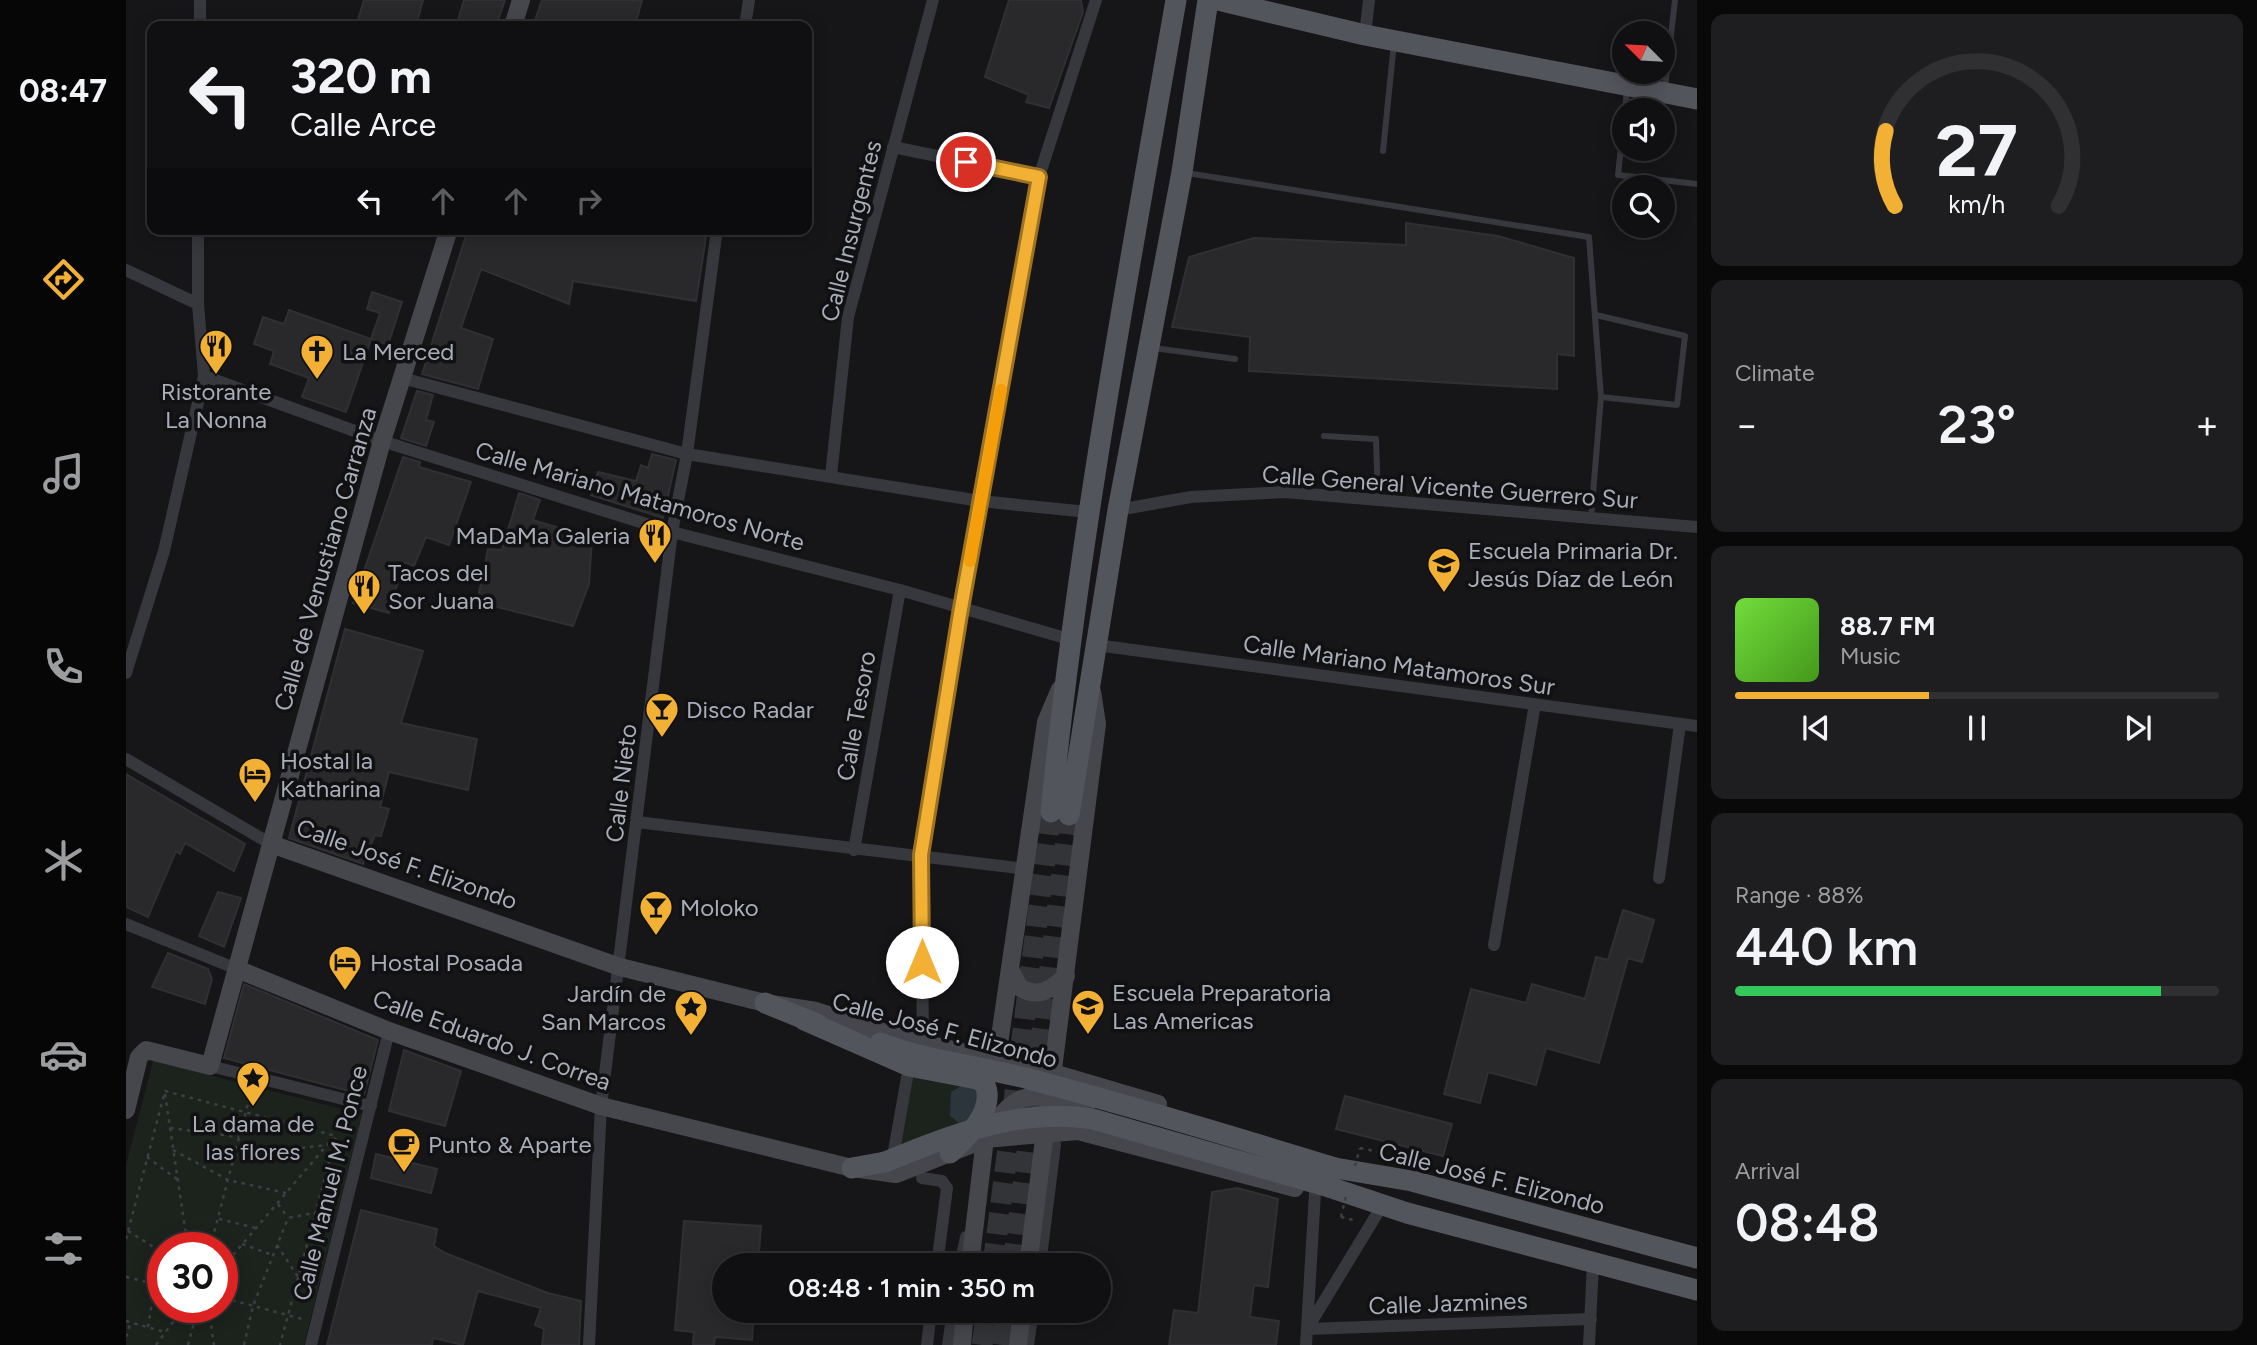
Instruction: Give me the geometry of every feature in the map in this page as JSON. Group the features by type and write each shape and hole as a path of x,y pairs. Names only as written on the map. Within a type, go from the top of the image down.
{"main road":[{"path":"1176,0 1088,512 1069,639 1064,680 1060,813 1091,680 1118,510 1182,172 1208,0"},
{"path":"1217,0 1394,41 1697,99"},
{"name":"Calle José F. Elizondo","path":"765,1003 804,1020 909,1054 1026,1078 1163,1115 1336,1182 1407,1213 1697,1290"},
{"path":"804,1020 909,1066 977,1079 988,1090 980,1119 950,1153"},
{"name":"Calle José F. Elizondo","path":"852,1168 980,1126 1024,1117 1063,1115 1093,1119 1336,1182 1412,1181 1697,1258"}],"street":[{"path":"200,0 200,21"},
{"path":"515,21 521,0"},
{"path":"746,21 749,0"},
{"name":"Calle Insurgentes","path":"831,476 848,317 933,0"},
{"path":"923,1043 921,855 980,501 1039,177 1096,0"},
{"path":"1365,35 1369,0"},
{"path":"893,147 1039,177"},
{"path":"126,673 129,651 164,551 204,376 198,304 198,235"},
{"name":"Calle de Venustiano Carranza","path":"210,1066 382,441 447,235"},
{"name":"Calle Nieto","path":"589,1345 601,1106 672,532 687,454 717,235"},
{"path":"126,270 198,304"},
{"name":"Calle Mariano Matamoros Norte","path":"204,376 382,441 672,532 900,590 1069,639"},
{"path":"402,378 687,454 980,501 1088,512"},
{"name":"Calle General Vicente Guerrero Sur","path":"1118,510 1191,497 1284,492 1697,527"},
{"name":"Calle Tesoro","path":"854,850 900,590"},
{"name":"Calle Mariano Matamoros Sur","path":"1096,645 1697,726"},
{"path":"963,1253 981,1171 1046,722 1064,680"},
{"path":"1041,1253 1050,1097 1097,724 1091,680"},
{"path":"1494,945 1535,704"},
{"path":"1658,878 1680,724"},
{"name":"Calle José F. Elizondo","path":"126,759 271,844 620,967 765,1003"},
{"path":"637,822 1026,869"},
{"name":"Calle Eduardo J. Correa","path":"126,925 389,1031 601,1106 852,1168 895,1174 985,1139"},
{"path":"1010,968 1019,987 1035,993 1051,989 1066,976"},
{"path":"765,1003 816,1012 923,1043 1053,1073 1412,1181"},
{"name":"Calle Manuel M. Ponce","path":"311,1345 389,1031"},
{"path":"126,1110 139,1057 146,1050 371,1106"},
{"path":"997,1060 1007,1091 1014,1101 1049,1134"},
{"path":"890,1156 909,1066"},
{"path":"985,1139 1014,1101 1030,1096 1090,1101 1131,1096"},
{"path":"985,1139 1078,1132 1336,1182 1380,1209 1407,1213"},
{"path":"1030,1253 1042,1160 1049,1134"},
{"path":"950,1153 966,1155 975,1161 981,1171"},
{"path":"922,1178 947,1183 938,1253"},
{"path":"1306,1345 1336,1182"},
{"path":"971,1253 975,1203"},
{"path":"1307,1329 1380,1209"},
{"path":"1590,1345 1593,1263"},
{"name":"Calle Jazmines","path":"1307,1329 1591,1319"},
{"path":"927,1345 930,1323"},
{"path":"948,1345 951,1323"},
{"path":"962,1345 964,1323"},
{"path":"1018,1345 1021,1323"},
{"path":"1028,1345 1031,1323"}],"lane":[{"path":"1665,93 1675,0"},
{"path":"1383,151 1394,41"},
{"path":"1626,98 1628,86"},
{"path":"1619,161 1618,174 1697,184"},
{"path":"1182,172 1589,237 1601,397 1591,518"},
{"path":"1596,315 1685,336 1677,405 1601,397"},
{"path":"1149,347 1235,359"},
{"path":"1324,436 1376,439 1378,500"}],"path":[{"path":"214,1232 254,1078"},
{"path":"165,1091 335,1136"},
{"path":"165,1091 185,1232"},
{"path":"126,1239 165,1091"},
{"path":"170,1128 239,1137"},
{"path":"238,1249 335,1136"},
{"path":"280,1345 335,1136"},
{"path":"234,1156 327,1146"},
{"path":"1360,1148 1336,1182 1341,1217 1359,1221 1360,1215"},
{"path":"173,1150 228,1180 286,1193"},
{"path":"147,1157 178,1180"},
{"path":"277,1203 288,1218"},
{"path":"288,1218 315,1213"},
{"path":"244,1345 253,1306 288,1218"},
{"path":"218,1219 256,1228"},
{"path":"128,1231 147,1243"},
{"path":"242,1244 273,1256"},
{"path":"277,1245 298,1278"},
{"path":"126,1277 147,1282"},
{"path":"238,1303 317,1323"},
{"path":"126,1338 128,1322 165,1332"},
{"path":"148,1327 149,1323"},
{"path":"156,1345 171,1323"},
{"path":"188,1345 194,1323"},
{"path":"211,1323 214,1345"}],"shaded area":[{"path":"153,1061 362,1114 304,1345 126,1345 126,1165"},
{"path":"904,1070 959,1080 976,1119 887,1156"},
{"path":"966,1083 975,1087 979,1103 970,1121 959,1123 950,1116 951,1092"}],"building":[{"path":"364,0 423,0 417,21 358,21"},
{"path":"464,0 505,0 498,21 458,21"},
{"path":"542,0 642,0 636,21 535,21"},
{"path":"1009,0 1081,0 1083,12 1049,108 1026,102 1029,95 985,77"},
{"path":"1406,223 1498,236 1574,258 1574,356 1557,354 1557,389 1249,371 1250,337 1172,327 1189,257 1254,238 1406,245"},
{"path":"466,235 706,237 696,301 573,281 569,304 481,269 461,328 493,339 478,389 422,374"},
{"path":"372,292 402,302 388,345 371,339 380,313 367,309"},
{"path":"289,310 371,339 346,412 302,397 309,378 270,364 274,351 254,344 263,317 284,324"},
{"path":"417,391 433,395 426,420 434,422 426,446 401,438"},
{"path":"652,454 676,460 663,518 591,495 598,472 636,481 641,465 648,468"},
{"path":"403,457 420,462 419,467 471,482 449,545 426,537 414,566 404,562 389,613 353,603"},
{"path":"519,493 540,500 533,520 592,538 589,584 573,626 477,602 488,549 502,550"},
{"path":"345,629 423,651 401,723 477,739 468,790 389,772 380,807 389,809 381,836 375,835 363,864 289,838"},
{"path":"126,774 245,844 234,871 185,843 180,854 176,851 148,917 126,907"},
{"path":"218,892 241,898 224,947 199,936"},
{"path":"1623,910 1654,920 1642,962 1628,958 1599,1063 1546,1048 1536,1085 1488,1072 1480,1103 1444,1094 1471,989 1526,1003 1532,984 1585,999 1596,957 1608,960"},
{"path":"168,953 208,969 212,979 205,1004 152,987"},
{"path":"244,984 378,1040 364,1095 224,1058"},
{"path":"404,1050 461,1071 445,1126 389,1111"},
{"path":"1345,1096 1452,1124 1443,1156 1336,1129"},
{"name":"Punto & Aparte","path":"376,1154 437,1169 431,1193 371,1178"},
{"path":"1237,1188 1278,1199 1268,1287 1254,1285 1250,1317 1279,1321 1276,1345 1169,1345 1174,1310 1198,1313 1212,1192"},
{"path":"361,1210 437,1229 434,1246 445,1253 548,1293 581,1301 579,1345 542,1345 544,1329 535,1325 541,1308 478,1291 463,1345 433,1338 432,1345 327,1345"},
{"path":"684,1221 761,1226 759,1253 712,1253 712,1323 753,1323 752,1340 715,1337 714,1345 693,1345 694,1332 675,1330"}],"tunnel":[{"path":"995,1253 1051,812"},
{"path":"1014,1253 1069,815"},
{"path":"982,1345 985,1323"},
{"path":"1002,1345 1005,1323"}],"slow traffic":[{"path":"970,561 1001,390"}],"place":[{"name":"Ristorante La Nonna","path":"216,376"},
{"name":"La Merced","path":"317,381"},
{"name":"MaDaMa Galeria","path":"655,565"},
{"name":"Escuela Primaria Dr. Jesús Díaz de León","path":"1444,594"},
{"name":"Tacos del Sor Juana","path":"364,616"},
{"name":"Disco Radar","path":"662,739"},
{"name":"Hostal la Katharina","path":"255,804"},
{"name":"Moloko","path":"656,937"},
{"name":"Hostal Posada","path":"345,992"},
{"name":"Escuela Preparatoria Las Americas","path":"1088,1036"},
{"name":"Jardín de San Marcos","path":"691,1037"},
{"name":"La dama de las flores","path":"253,1108"},
{"name":"Punto & Aparte","path":"404,1174"}],"route":[{"path":"922,962 921,855 960,614 1039,177 966,162"}]}
